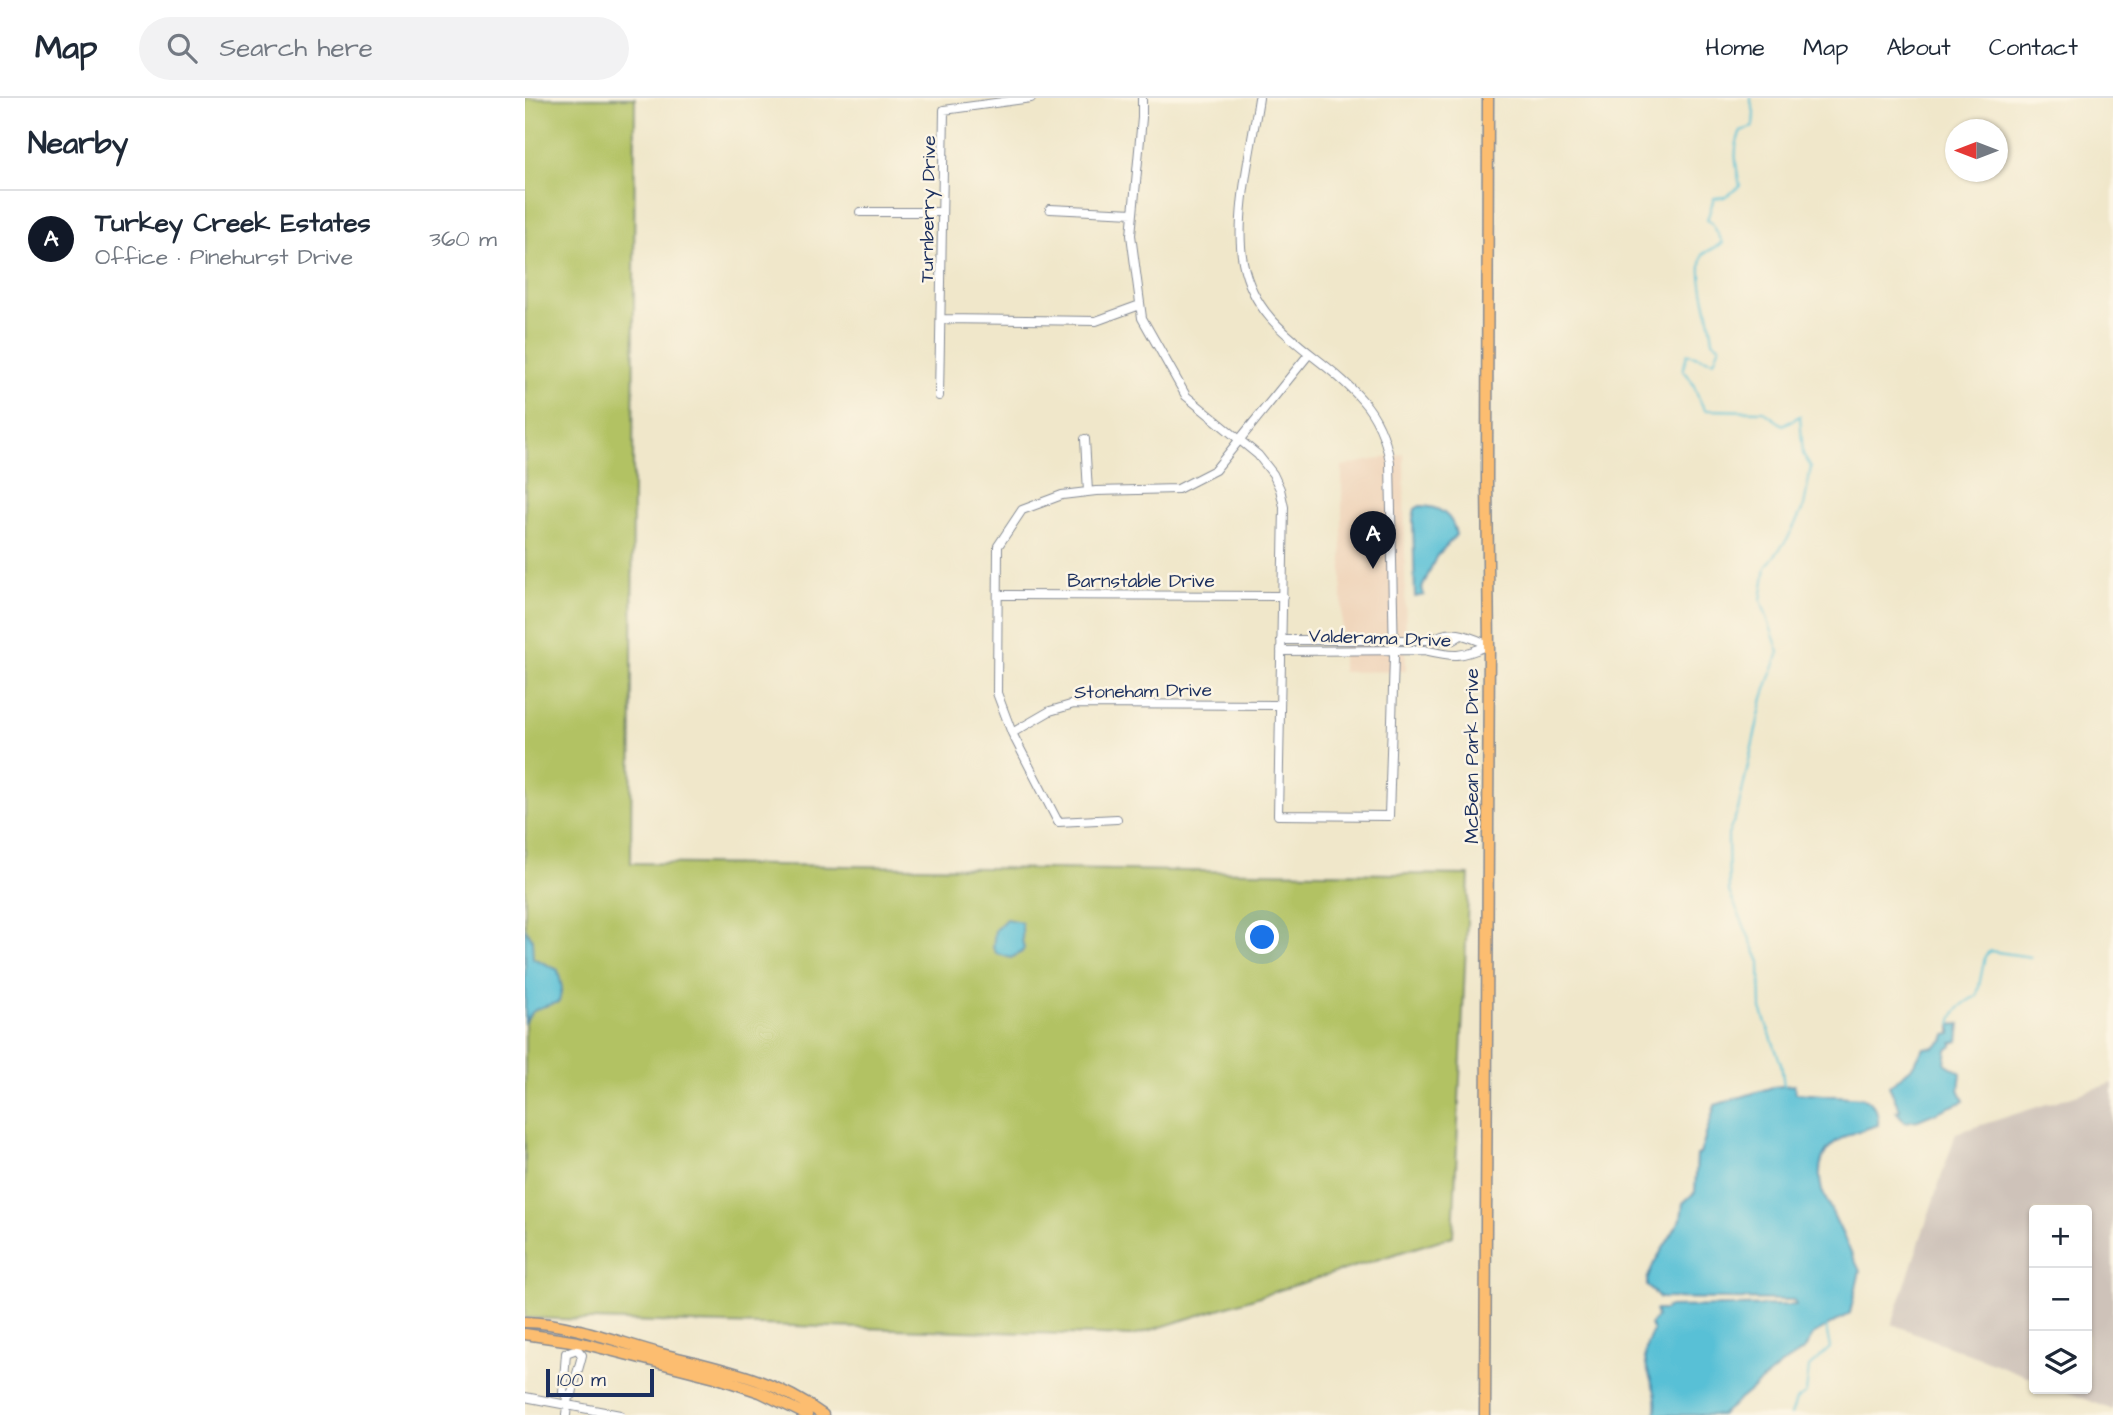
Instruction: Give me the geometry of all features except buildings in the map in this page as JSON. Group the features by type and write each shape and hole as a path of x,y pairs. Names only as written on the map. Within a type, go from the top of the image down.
{"main road":[{"name":"McBean Park Drive","path":"1485,1415 1489,98"},
{"path":"525,1322 561,1326 578,1340 760,1392 807,1415"},
{"path":"525,1334 578,1340 750,1376 807,1403 823,1415"}],"street":[{"name":"Turnberry Drive","path":"939,396 944,110 1031,98"},
{"path":"1142,98 1131,235 1142,318 1186,396 1258,455 1273,474 1284,507 1278,815 1389,816 1394,645 1391,476 1387,446 1376,419 1363,401 1289,338 1267,315 1251,289 1242,259 1241,221 1259,98"},
{"path":"1050,209 1133,213"},
{"path":"860,212 943,212"},
{"path":"941,319 1096,321 1140,305"},
{"path":"1117,819 1058,822 1012,733 997,692 998,545 1023,510 1062,495 1178,489 1215,470 1309,354"},
{"path":"1085,439 1088,492"},
{"name":"Barnstable Drive","path":"998,595 1283,596"},
{"name":"Valderama Drive","path":"1281,651 1394,645 1433,640 1444,634 1461,635 1489,645"},
{"name":"Valderama Drive","path":"1281,640 1394,645 1440,655 1465,655 1489,645"},
{"path":"1433,640 1430,643 1433,652"},
{"name":"Stoneham Drive","path":"1012,733 1050,711 1074,704 1280,705"},
{"path":"570,1377 563,1371 566,1353 578,1340"},
{"path":"566,1415 567,1400 563,1393 570,1377 579,1372 582,1355 578,1340"},
{"path":"525,1397 567,1400 620,1415"}],"shaded area":[{"path":"1404,454 1406,671 1342,672 1342,466"},
{"path":"2113,1083 2113,1410 2072,1394 2092,1394 2092,1205 2029,1205 2029,1377 1892,1324 1956,1133"}],"green space":[{"path":"525,98 635,98 631,863 1469,875 1453,1236 1132,1336 525,1318"}],"water":[{"path":"1420,506 1444,513 1452,522 1456,535 1436,557 1422,588 1424,595 1415,597 1413,519 1415,509"},
{"path":"1006,919 1021,922 1022,925 1024,948 1011,958 997,954 993,948 995,930"},
{"path":"525,928 532,939 533,958 558,970 562,988 559,1002 535,1010 525,1023"},
{"path":"1960,1024 1958,1041 1952,1043 1947,1050 1945,1063 1961,1073 1959,1089 1964,1101 1918,1120 1905,1122 1896,1111 1900,1110 1889,1086 1911,1068 1924,1048 1934,1047 1944,1040 1946,1035 1951,1034 1951,1025"},
{"path":"1794,1085 1796,1093 1863,1098 1871,1103 1878,1116 1878,1125 1852,1133 1832,1145 1821,1163 1822,1191 1860,1271 1850,1313 1813,1335 1804,1350 1781,1365 1721,1415 1655,1415 1655,1392 1645,1355 1653,1331 1650,1325 1657,1316 1655,1310 1665,1310 1667,1307 1796,1305 1793,1300 1660,1298 1647,1286 1654,1263 1681,1219 1683,1203 1695,1192 1697,1155 1700,1154 1715,1105 1773,1087"}],"waterway":[{"path":"1750,98 1754,112 1753,127 1741,131 1736,151 1740,186 1725,197 1714,198 1707,220 1712,223 1723,243 1703,254 1701,264 1702,285 1713,341 1720,346 1714,361 1687,354 1683,370 1705,410 1763,411 1783,425 1800,416 1803,454 1811,467 1804,506 1788,538 1766,567 1761,600 1779,652 1763,698 1738,810 1728,835 1729,892 1760,962 1761,1009 1781,1064 1784,1086"},
{"path":"1951,1025 1960,1007 1977,996 1985,956 1990,951 2031,957"},
{"path":"1791,1415 1796,1400 1806,1393 1809,1367 1830,1348 1826,1327"}],"place":[{"name":"Turkey Creek Estates","path":"1373,569"}]}
